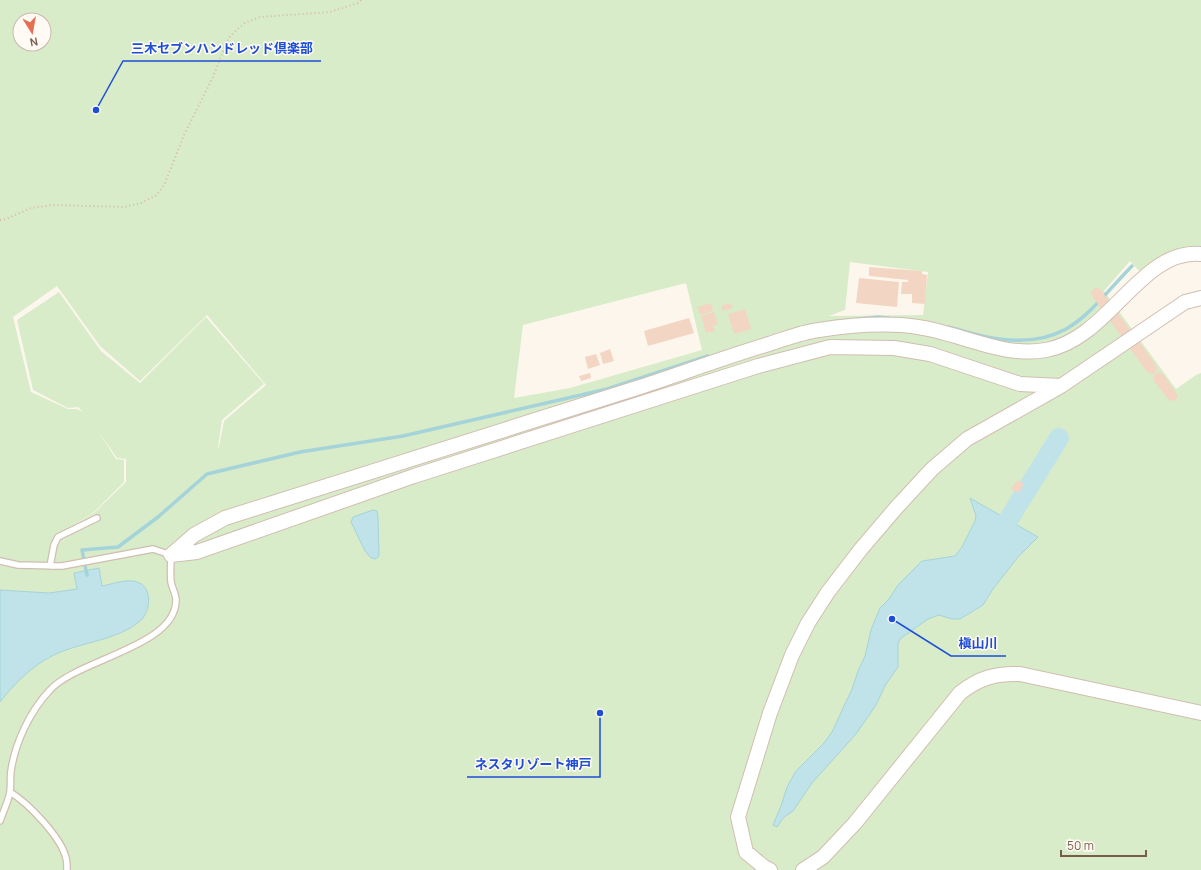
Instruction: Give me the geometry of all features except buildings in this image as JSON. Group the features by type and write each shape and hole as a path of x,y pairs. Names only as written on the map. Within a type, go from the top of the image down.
{"street":[{"path":"171,555 194,535 225,518 641,386 728,356 815,330 851,325 883,324 919,327 1023,353 1048,350 1068,343 1087,332 1149,273 1162,263 1189,252 1201,254"},
{"path":"770,870 746,852 738,817 770,713 792,655 808,623 828,592 861,549 932,469 967,439 1061,386 1185,302 1201,298"},
{"path":"171,555 196,552 421,474 750,368 830,347 894,348 930,354 1020,384 1061,386"},
{"path":"803,870 822,857 855,823 960,693 974,682 1004,674 1020,674 1201,713"}],"lane":[{"path":"50,566 54,545 58,537 97,518"},
{"path":"0,561 18,565 62,566 153,549 171,555 171,581 176,599 173,612 167,622 146,641 96,661 50,689 33,713 22,734 11,771 10,792 0,821"},
{"path":"10,792 22,799 57,839 66,857 67,870"}],"path":[{"path":"0,220 6,219 31,208 53,205 124,207 141,203 157,195 165,183 184,135 213,77 228,39 234,32 245,23 260,17 330,12 358,3 361,0"}],"green space":[{"path":"0,0 1201,0 1201,248 1192,248 1168,254 1140,272 1130,261 1104,291 1176,389 1201,373 1201,870 0,870","holes":["850,262 928,272 923,315 829,316 845,310","686,283 702,350 570,388 514,398 523,325","57,286 100,346 140,381 207,315 266,385 224,421 218,448 222,420 264,384 206,317 140,383 101,351 59,292 17,320 33,390 68,408 78,407 83,412 77,409 68,409 31,392 13,317","98,431 117,458 126,459 126,482 95,512 48,542 94,512 124,482 124,460 116,459"]}],"water":[{"path":"970,498 1038,537 1018,557 993,589 983,605 960,619 952,619 939,615 928,619 900,639 898,644 898,667 886,684 876,705 856,734 812,783 793,811 784,817 777,827 773,825 787,787 796,771 824,743 832,732 852,689 865,656 871,630 880,608 889,599 898,585 922,561 955,556 962,547 975,521 976,516"},
{"path":"373,510 377,511 378,517 379,556 376,559 371,558 365,551 351,522 353,517"},
{"path":"99,568 102,586 133,581 144,586 147,591 149,603 142,619 135,625 117,634 69,649 49,658 22,677 0,702 0,590 49,593 77,589 74,573"}],"waterway":[{"path":"948,327 999,339 1023,340 1044,338 1061,332 1076,323 1103,298 1132,266"},
{"path":"830,322 878,317 889,318"},
{"path":"87,575 82,550 118,547 158,517 207,474 300,452 403,436 607,389 708,356"},
{"path":"994,543 1059,438"}],"place":[{"name":"三木セブンハンドレッド倶楽部","path":"96,110"},
{"name":"槇山川","path":"892,619"},
{"name":"ネスタリゾート神戸","path":"600,713"}]}
